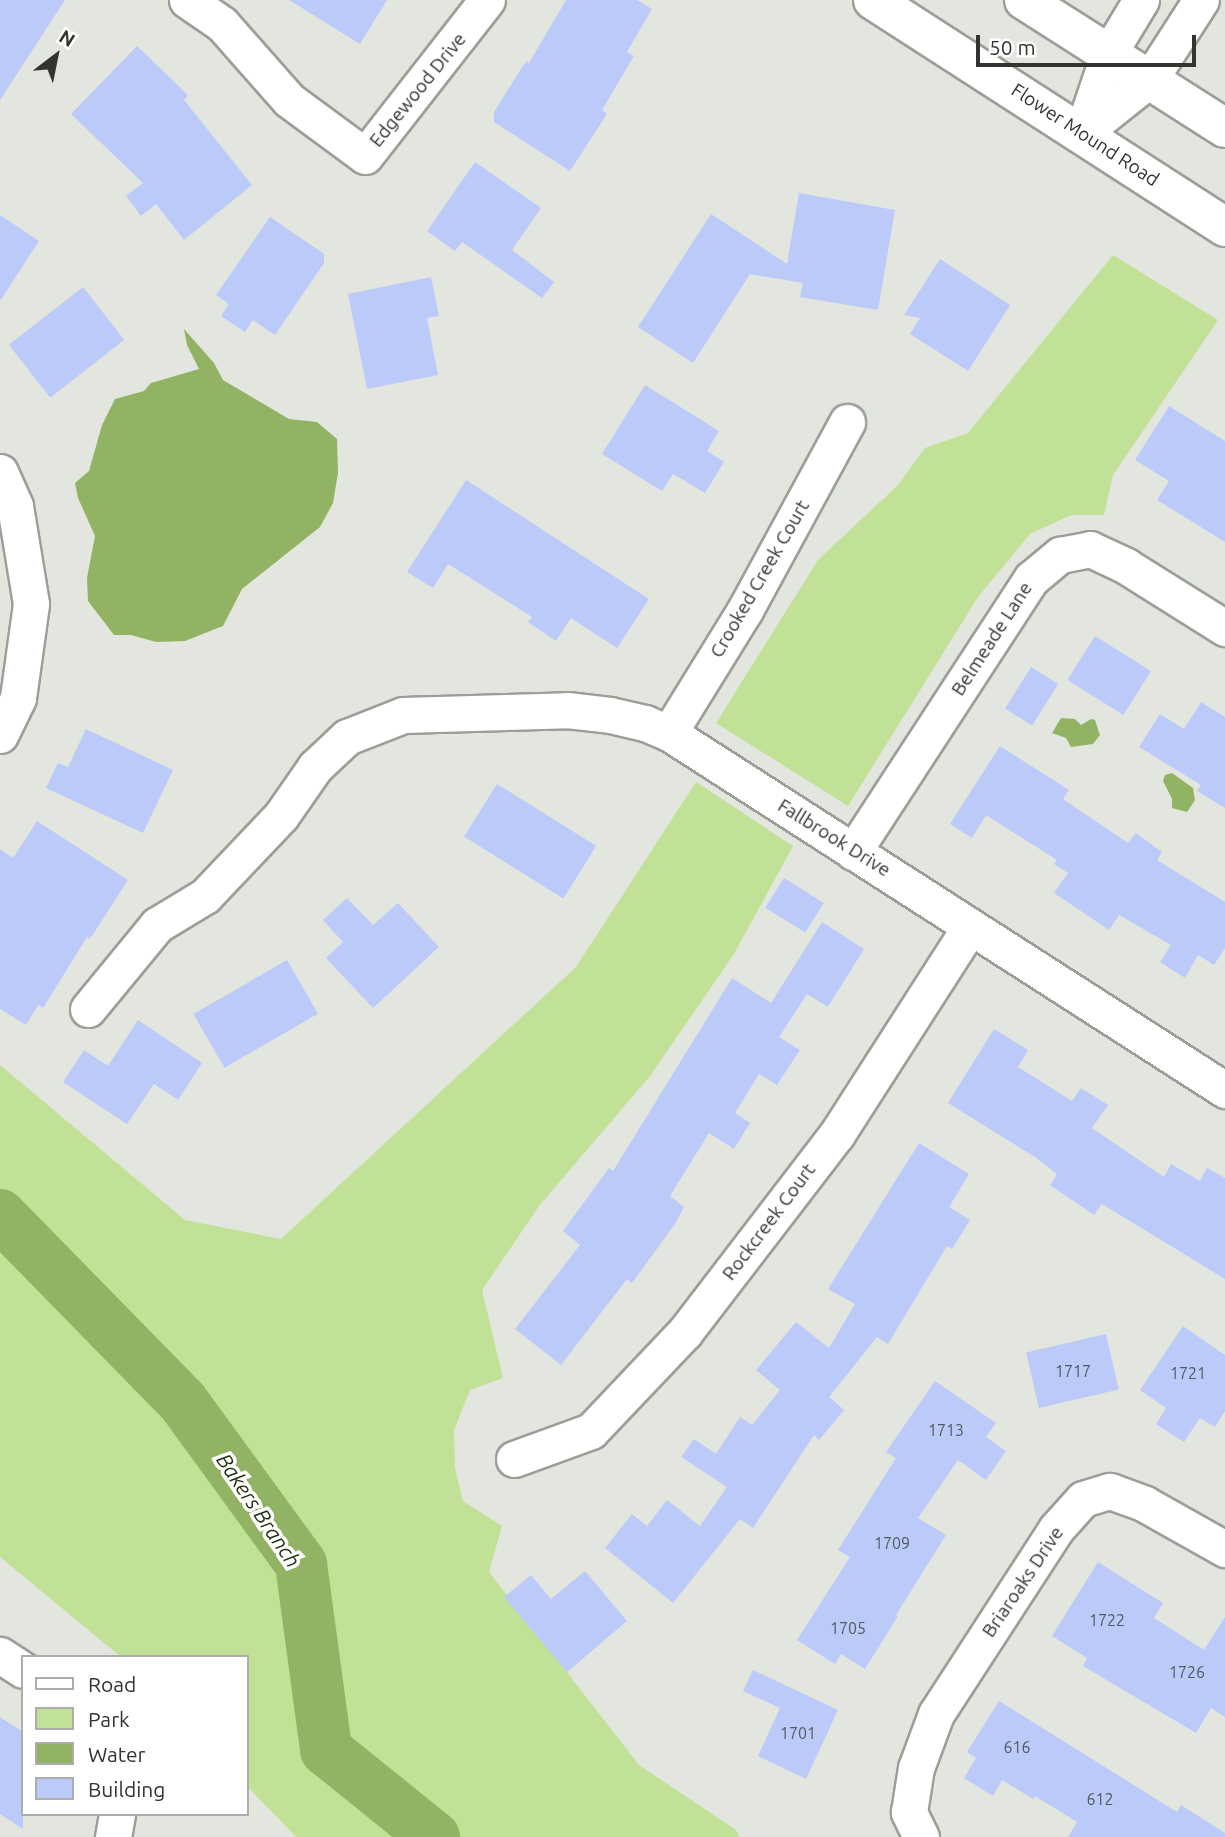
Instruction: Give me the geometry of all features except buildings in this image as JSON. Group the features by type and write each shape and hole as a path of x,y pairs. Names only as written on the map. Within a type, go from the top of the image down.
{"main road":[{"name":"Flower Mound Road","path":"873,0 1225,227"},
{"path":"1024,0 1225,128"}],"street":[{"name":"Edgewood Drive","path":"187,0 222,24 289,100 365,156 487,0"},
{"path":"1082,133 1109,53 1141,0"},
{"path":"1082,133 1150,79 1201,0"},
{"name":"Crooked Creek Court","path":"669,733 745,610 847,422"},
{"path":"0,472 15,506 31,604 18,698 0,735"},
{"name":"Belmeade Lane","path":"853,852 1031,579 1060,555 1090,549 1126,566 1225,628"},
{"name":"Fallbrook Drive","path":"88,1009 157,925 205,896 281,816 315,767 347,737 403,715 567,710 610,715 645,723 669,733 853,852 918,890 970,927 1225,1090"},
{"name":"Rockcreek Court","path":"514,1459 591,1432 685,1332 837,1134 970,927"},
{"name":"Briaroaks Drive","path":"915,1825 916,1768 936,1714 1056,1529 1083,1499 1110,1491 1145,1504 1225,1549"},
{"path":"0,1655 21,1669"},
{"path":"113,1837 117,1816"}],"green space":[{"path":"1113,255 1218,320 1113,475 1104,515 1071,515 1030,534 978,597 848,806 716,723 818,560 898,485 925,448 968,433"},
{"path":"696,782 793,846 734,954 650,1076 539,1206 482,1290 503,1378 470,1390 454,1430 455,1468 463,1501 502,1526 489,1572 639,1765 736,1830 740,1837 296,1837 248,1787 248,1655 119,1655 0,1557 0,1065 185,1220 281,1239 576,967"}],"water":[{"path":"184,329 214,363 223,380 289,419 317,422 337,439 338,473 333,503 320,527 242,589 223,626 185,641 156,642 131,635 114,635 88,601 87,578 95,536 78,498 75,483 89,471 102,425 115,399 144,391 151,383 199,369 187,345"},
{"path":"1061,718 1075,719 1081,725 1091,719 1095,720 1100,735 1093,744 1071,747 1066,738 1052,733"},
{"path":"1172,773 1193,788 1195,800 1187,812 1172,808 1172,799 1163,781 1165,775"}],"waterway":[{"name":"Bakers Branch","path":"0,1215 183,1402 301,1564 326,1750 434,1837"}]}
